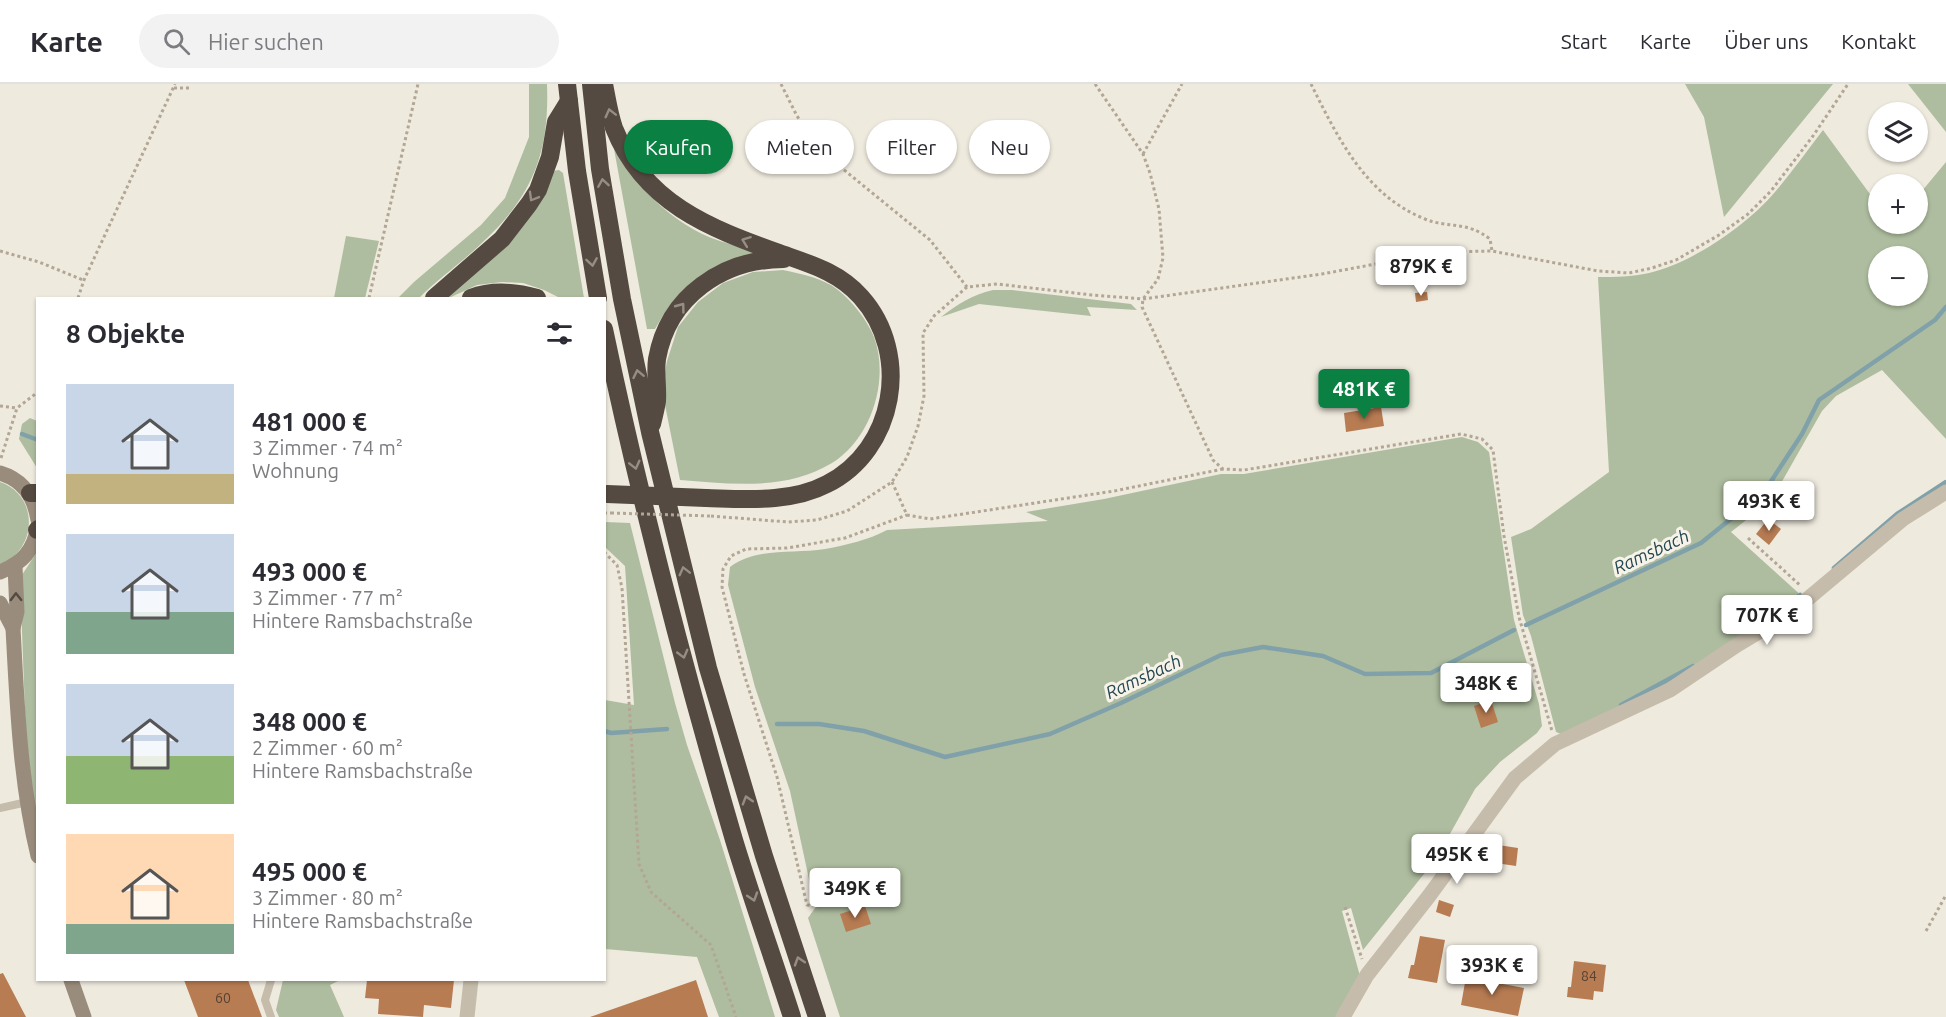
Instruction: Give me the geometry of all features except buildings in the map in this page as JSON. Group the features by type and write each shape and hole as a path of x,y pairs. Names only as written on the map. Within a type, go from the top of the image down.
{"highway":[{"path":"591,84 600,169 622,299 651,432 708,668 764,856 817,1017"},
{"path":"604,84 610,114 623,147 642,175 668,201 712,228 829,271 863,299 879,324 888,352 891,382 886,414 874,442 853,466 827,484 803,494 736,499 606,493"},
{"path":"435,297 502,239 529,204 538,190 547,166 556,122 568,92"},
{"path":"568,92 577,171 598,297"},
{"path":"651,432 657,401 655,374 661,343 667,328 685,301 709,280 738,265 769,259 801,261"},
{"path":"475,297 501,293 533,297"},
{"path":"606,338 672,615 735,841 792,1017"},
{"path":"606,390 621,408"}],"main road":[{"path":"0,472 34,493 36,508"},
{"path":"0,572 15,566 30,551 36,531"},
{"path":"15,566 17,612 13,628 19,736 27,802 36,846"},
{"path":"0,603 13,628"},
{"path":"71,981 84,1017"}],"street":[{"path":"1343,1017 1367,975 1429,896 1515,778 1555,744 1670,690 1737,645 1792,612 1903,519 1946,492"},
{"path":"467,1017 471,981"}],"lane":[{"path":"0,808 27,802"},
{"path":"271,981 265,1000 271,1017"}],"path":[{"path":"369,297 418,84"},
{"path":"781,84 798,116 822,152 930,240 967,287 997,284 1143,299 1322,274 1440,252 1492,251 1598,271 1629,273 1652,268 1676,260 1719,235 1748,214 1763,199 1813,136 1848,84"},
{"path":"1095,84 1143,154 1159,209 1163,258 1158,279 1143,299 1142,307 1213,460 1222,470"},
{"path":"1143,154 1182,84"},
{"path":"1311,84 1334,132 1356,165 1378,190 1404,209 1428,220 1477,230 1490,239 1492,251"},
{"path":"78,297 84,280 174,86 190,88"},
{"path":"0,251 39,262 84,280"},
{"path":"0,461 17,408 36,394"},
{"path":"0,406 17,408"},
{"path":"878,886 823,906 807,905 777,777 744,674 722,587 723,569 731,556 746,549 787,548 845,538 908,514 930,519 1114,491 1222,470 1245,470 1461,434 1482,439 1493,450 1504,536 1519,617 1555,744"},
{"path":"892,482 908,514"},
{"path":"606,513 711,516"},
{"path":"1748,538 1811,595"},
{"path":"606,554 617,565 622,588 639,864 651,892 711,945 736,1017"},
{"path":"1926,931 1946,895"},
{"path":"1345,907 1367,975"}],"green space":[{"path":"529,84 547,84 547,111 539,158 532,179 521,198 491,235 420,297 399,297 481,225 505,198 529,137"},
{"path":"1685,84 1833,84 1724,217 1704,117"},
{"path":"1908,84 1946,84 1946,132 1928,109 1928,102 1922,102"},
{"path":"1823,130 1868,191 1868,234 1928,234 1928,184 1946,162 1946,439 1882,370 1836,396 1822,411 1780,485 1750,517 1731,532 1803,597 1669,683 1561,734 1556,732 1531,636 1523,615 1511,537 1531,529 1609,472 1598,277 1649,273 1683,261 1734,230 1763,205"},
{"path":"614,149 624,163 624,174 632,174 655,200 680,221 709,237 754,251 754,255 722,263 695,279 673,301 655,329 647,329"},
{"path":"559,170 563,173 584,297 558,297 523,283 502,282 477,285 451,297 442,297 553,171"},
{"path":"346,236 379,241 365,297 334,297"},
{"path":"783,270 812,277 832,286 854,306 871,331 880,371 874,407 867,424 846,452 832,463 796,478 758,484 680,480 662,390 667,361 678,327 698,302 723,283 753,272"},
{"path":"993,290 1012,290 1131,304 1137,310 1087,307 1091,316 979,304 941,317 966,300"},
{"path":"30,418 36,421 36,466 19,439 22,424"},
{"path":"1462,437 1478,442 1489,452 1514,620 1539,704 1542,726 1537,733 1500,762 1475,789 1436,859 1363,950 1351,908 1342,911 1360,976 1340,1017 840,1017 808,918 820,901 812,893 790,791 755,687 728,585 730,567 751,556 849,544 887,530 1048,521 1026,512 1104,499 1221,474 1244,474"},
{"path":"0,482 13,489 22,498 29,523 22,547 13,557 0,564"},
{"path":"606,522 630,523 687,745 720,840 775,1017 719,1017 697,957 606,949 606,700 634,705 625,566 606,548"},
{"path":"36,554 36,813 26,738 20,578"},
{"path":"283,981 338,981 330,985 344,1017 279,1017 276,1010"}],"waterway":[{"name":"Ramsbach","path":"1526,625 1701,543 1764,492 1802,434 1819,400 1935,320 1946,307"},
{"name":"Ramsbach","path":"22,434 36,439"},
{"path":"1834,568 1897,514 1946,482"},
{"path":"1766,619 1800,595"},
{"name":"Ramsbach","path":"777,724 819,724 864,731 945,757 1050,734 1221,655 1263,647 1323,656 1365,674 1431,673 1514,630"},
{"path":"1621,705 1693,666"},
{"name":"Ramsbach","path":"606,732 667,729"}]}
